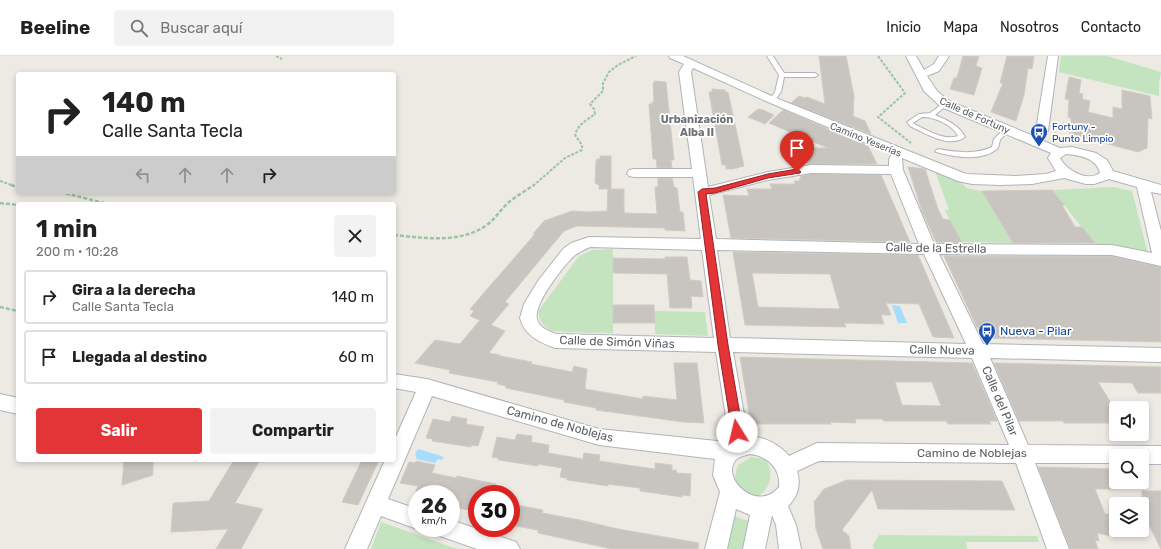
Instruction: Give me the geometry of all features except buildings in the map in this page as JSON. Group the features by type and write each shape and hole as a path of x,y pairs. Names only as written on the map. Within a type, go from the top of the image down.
{"street":[{"name":"Camino Yeserías","path":"674,56 772,100 900,153 972,180 1047,179 1060,176 1065,172"},
{"name":"Calle de Fortuny","path":"911,56 930,92 945,104 1060,152"},
{"path":"920,74 932,72 943,60 944,56"},
{"path":"1034,140 1042,131 1053,56"},
{"path":"690,63 685,72 723,345 734,450"},
{"path":"1074,151 1091,156 1104,165 1107,170 1107,174 1098,180 1082,179 1065,172 1055,163 1054,158 1056,154 1060,152 1074,151"},
{"path":"702,192 768,176 812,169 896,170 894,159 900,153"},
{"name":"Calle del Pilar","path":"896,170 929,248 978,351 1022,453 1058,549"},
{"path":"634,173 699,173"},
{"path":"1107,174 1143,186 1161,190"},
{"path":"1143,186 1161,261"},
{"name":"Calle de Simón Viñas","path":"709,244 589,242 576,247 568,252 533,300 528,309 528,318 537,333 544,338 555,341 723,345"},
{"name":"Calle de la Estrella","path":"709,244 1112,250 1161,261"},
{"name":"Calle Nueva","path":"723,345 1161,355"},
{"name":"Camino de Noblejas","path":"396,381 427,387 599,437 717,450 734,450"},
{"path":"396,459 427,387"},
{"path":"0,402 16,406"},
{"path":"750,445 761,446 771,451 780,458 786,467 790,477 789,487 785,496 770,506 750,506 739,500 730,492 724,482 722,472 723,462 734,450 750,445"},
{"name":"Camino de Noblejas","path":"786,467 817,452 1161,455"},
{"path":"356,549 395,462"},
{"path":"716,549 730,492"},
{"path":"376,505 408,516"},
{"path":"754,549 770,506"},
{"path":"770,506 786,525 790,549"},
{"path":"460,533 510,549"}],"lane":[{"path":"770,56 782,74 778,92 772,100"},
{"path":"782,74 815,75"},
{"path":"931,115 954,127 960,132 962,137 957,140 949,140 912,125 910,122 921,115 931,115 945,104"},
{"path":"938,151 976,154 990,152 995,148 997,139 1007,130"}],"path":[{"path":"276,56 282,59"},
{"path":"396,235 435,239 453,238 467,235 487,225 498,216 508,203 538,182 565,158 582,150 582,145 575,135 576,129 580,124 595,114 594,109 590,104 604,91 603,82 607,74 617,65 636,56"},
{"path":"0,181 16,186"},
{"path":"68,194 100,202"},
{"path":"0,203 16,205"},
{"path":"0,308 16,311"}],"green space":[{"path":"1061,56 1107,56 1161,72 1159,96 1059,72"},
{"path":"935,171 962,183 966,188 982,191 1014,243 961,242 945,210 949,210"},
{"path":"1113,187 1132,191 1148,254 1110,245 1096,245 1052,190"},
{"path":"613,249 613,333 564,332 551,330 545,326 540,319 539,310 579,256 592,250"},
{"path":"654,311 705,312 708,336 655,334"},
{"path":"751,457 765,459 771,475 770,481 764,491 754,498 737,485 735,477 738,465"},
{"path":"732,514 741,519 751,521 746,549 725,549"},
{"path":"381,522 408,532 408,537 423,537 459,549 371,549"},
{"path":"879,535 1037,536 1039,542 966,542 967,549 874,549 873,545"}],"water":[{"path":"892,305 900,306 907,323 898,323"},
{"path":"418,449 444,457 442,460 438,459 435,463 417,459 415,454"}],"place":[{"name":"Fortuny - Punto Limpio","path":"1039,147"},
{"name":"Nueva - Pilar","path":"987,346"}],"district":[{"name":"Urbanización Alba II","path":"697,125"}],"route":[{"path":"737,432 723,345 702,192 768,176 797,172"}]}
